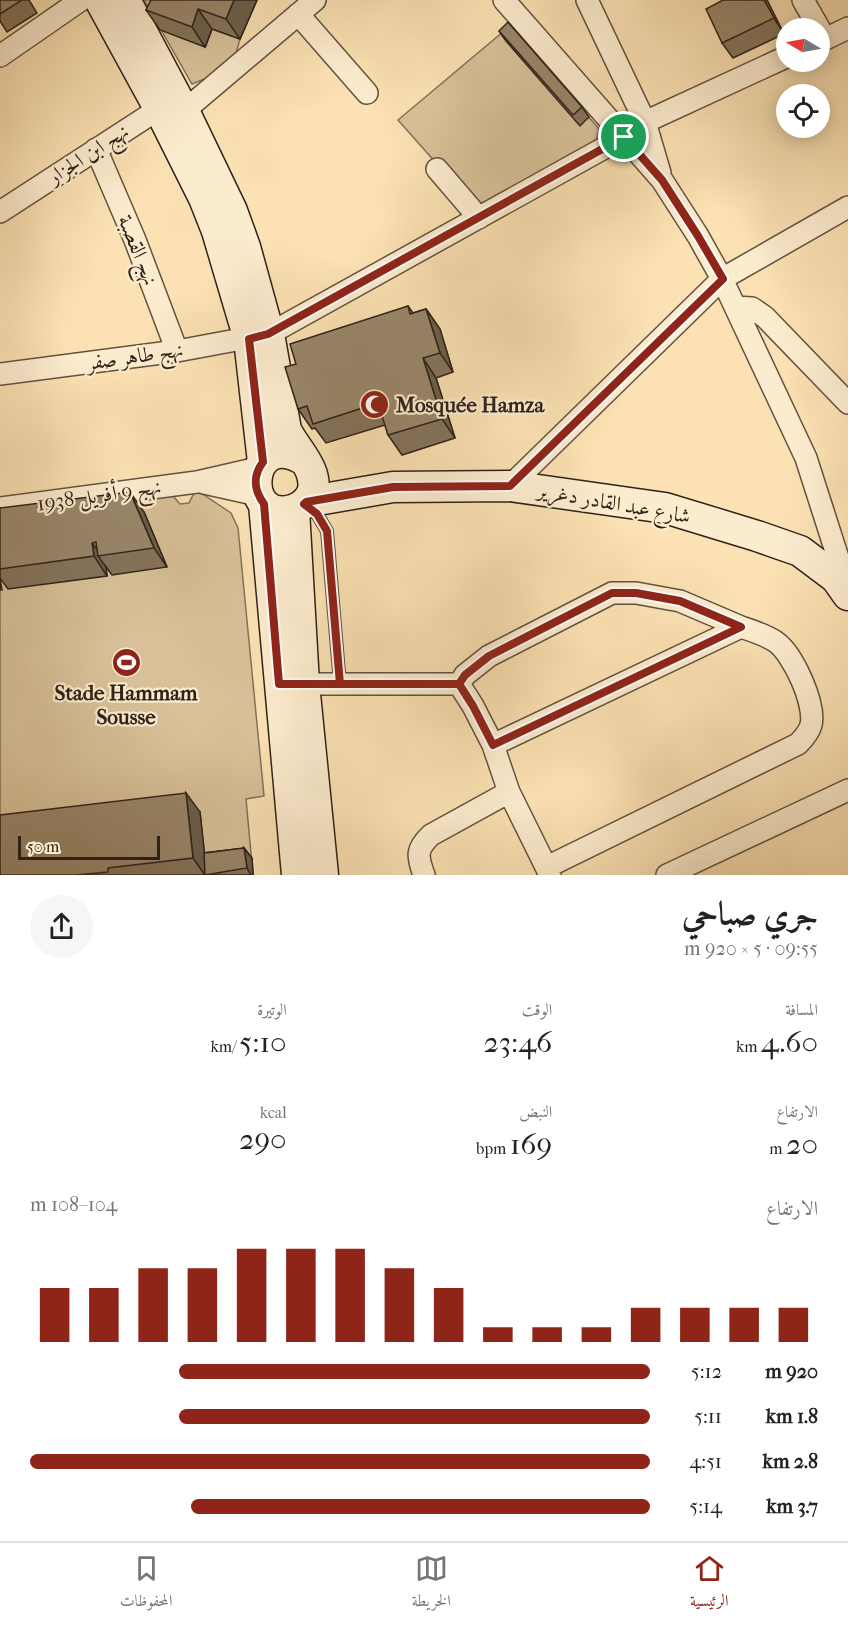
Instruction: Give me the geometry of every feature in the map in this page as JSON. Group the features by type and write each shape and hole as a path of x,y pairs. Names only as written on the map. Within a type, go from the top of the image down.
{"main road":[{"path":"100,0 173,106 217,177 245,247 259,337 284,423 292,443 308,464 314,480 312,492 301,505 284,512 273,510 261,482 272,455 283,452 294,454 308,464"},
{"path":"125,0 173,106"},
{"path":"259,337 261,482 323,875"},
{"name":"شارع عبد القادر دغرير","path":"308,464 393,487"},
{"name":"شارع عبد القادر دغرير","path":"301,505 393,487 510,486 665,508 800,551 836,578 848,595"},
{"path":"297,875 292,684 301,505"}],"street":[{"path":"0,57 81,0"},
{"name":"نهج ابن الجزار","path":"0,212 96,150 173,106 315,0"},
{"path":"504,0 662,180 698,236 723,279 806,458 848,590"},
{"path":"587,0 645,122 662,180"},
{"path":"803,0 812,18"},
{"path":"298,14 367,93"},
{"path":"830,32 848,28"},
{"path":"645,122 776,62"},
{"name":"نهج طاهر صفر","path":"0,374 177,351 259,337 624,137"},
{"name":"نهج القصبة","path":"96,150 135,240 177,351"},
{"path":"437,169 479,218"},
{"path":"510,486 723,279 848,207"},
{"path":"735,307 752,308 765,317 848,403"},
{"name":"نهج 9 أفريل 1938","path":"0,508 197,482 261,482"},
{"path":"612,593 636,593 680,601 775,642 784,649 796,668 812,717 810,727 802,740 548,871 509,792 493,745 459,684 465,675 489,656 612,593"},
{"path":"493,745 741,627"},
{"path":"292,684 459,684"},
{"path":"667,875 848,790"},
{"path":"424,875 419,859 419,850 423,842 431,835 509,792"}],"lane":[{"path":"301,505 317,514 327,531 340,684"}],"shaded area":[{"path":"144,0 153,0 206,46 212,29 240,39 232,68 192,84"},
{"path":"510,26 599,129 596,142 476,208 398,120"},
{"name":"Stade Hammam Sousse","path":"194,493 201,493 231,513 238,528 264,796 246,799 253,875 0,875 0,518 173,496 180,504 189,503"}],"building":[{"path":"0,0 22,0 0,14"},
{"path":"151,0 234,0 226,19 198,9 192,27 146,10"},
{"path":"723,0 764,0 774,18 722,43 706,9"},
{"path":"508,22 582,107 573,115 499,31"},
{"name":"Mosquée Hamza","path":"408,306 410,314 426,309 440,353 423,358 442,419 388,435 378,403 313,424 307,406 298,409 285,367 296,364 290,344"},
{"path":"130,492 154,548 98,556 96,542 92,543 94,556 0,569 0,508"},
{"path":"186,793 193,858 108,868 108,872 76,875 0,875 0,815"},
{"path":"244,848 247,868 205,875 204,853"}],"place":[{"name":"Mosquée Hamza","path":"375,405"},
{"name":"Stade Hammam Sousse","path":"126,662"}],"route":[{"path":"624,137 268,334 249,339 263,462 258,468 255,486 264,504 279,684 459,684 493,745 741,627 680,601 636,593 612,593 489,656 465,675 459,684 340,684 328,542 327,531 317,514 304,504 393,487 510,486 723,279 662,180 624,137"}]}
